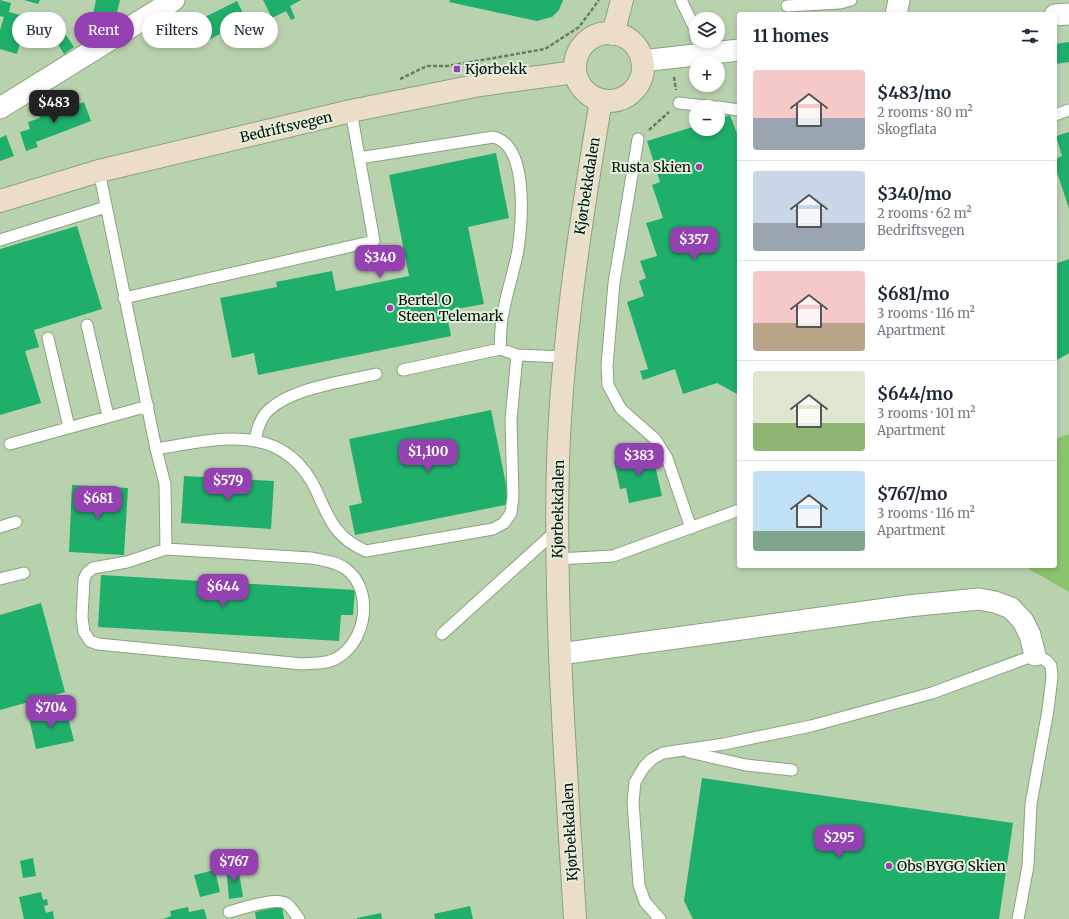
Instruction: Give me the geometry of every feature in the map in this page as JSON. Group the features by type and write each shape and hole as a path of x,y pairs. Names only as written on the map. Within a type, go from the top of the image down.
{"street":[{"path":"0,108 174,0"},
{"path":"613,34 622,0"},
{"path":"896,12 899,0"},
{"path":"1057,15 1069,14"},
{"path":"601,34 613,34 624,37 639,51 642,61 643,72 639,83 632,92 623,98 612,101 601,100 589,95 580,85 575,72 576,60 581,48 590,39 601,34"},
{"path":"642,61 689,47"},
{"path":"722,48 737,50"},
{"name":"Bedriftsvegen","path":"0,201 99,172 351,112 480,85 551,74 575,72"},
{"name":"Kjørbekkdalen","path":"575,919 560,654 557,559 559,452 565,357 581,223 601,100"},
{"path":"560,654 908,606 979,599 995,602 1011,608 1023,621 1030,635 1035,655"}],"lane":[{"path":"681,0 689,17"},
{"path":"787,6 840,4 851,0"},
{"path":"679,103 689,104"},
{"path":"725,108 737,110"},
{"path":"124,298 374,241 351,112"},
{"path":"359,158 493,137 501,139 509,147 515,158 518,172 521,207 518,250 502,314 500,350"},
{"path":"638,139 614,283 606,366 608,385 620,409 655,439 667,458 691,528"},
{"path":"99,172 124,298 156,449 165,484 166,549"},
{"path":"0,240 106,207"},
{"path":"87,326 108,416"},
{"path":"48,338 69,427"},
{"path":"403,370 500,350 517,355 565,357"},
{"path":"156,449 226,438 255,440 280,450 297,462 312,482 327,515 342,537 366,551 493,529 504,523 511,513 513,498 512,420 517,355"},
{"path":"255,440 259,424 265,414 279,402 300,392 376,374"},
{"path":"10,444 148,406"},
{"path":"557,559 613,556 737,511"},
{"path":"0,527 16,522"},
{"path":"442,634 557,530"},
{"path":"166,549 311,558 331,562 346,568 356,580 363,595 364,613 358,634 348,651 336,659 325,662 302,664 98,644 90,641 84,632 82,617 84,579 86,573 93,568 126,562 166,549"},
{"path":"0,579 24,573"},
{"path":"660,919 645,902 639,885 634,802 635,782 644,767 652,759 663,753 811,726 932,693 1035,655 1047,661 1051,666 1052,677 1048,710 1031,804 1028,866 1018,919"},
{"path":"682,750 746,765 792,770"},
{"path":"229,912 280,901 287,904 299,919"}],"path":[{"path":"638,139 679,103 674,77"}],"green space":[{"path":"1069,434 1069,592 1027,568 1057,568 1057,438"}],"building":[{"path":"0,0 11,3 9,12 12,13 12,48 19,48 17,54 0,49 0,30 4,17 0,16"},
{"path":"24,0 40,0 38,4"},
{"path":"96,0 120,0 117,12 93,12"},
{"path":"263,0 301,0 290,6 295,18 291,20 286,11 278,15 278,12 269,12"},
{"path":"450,0 563,0 559,10 552,17 537,21 449,2"},
{"path":"237,1 242,12 220,12 220,34 212,38 212,14"},
{"path":"66,35 74,47 64,54 60,48 66,48"},
{"path":"1069,42 1069,62 1057,64 1057,44"},
{"path":"84,102 91,121 36,142 38,147 26,151 20,132 30,129 28,122 40,118 38,114 48,110 50,114"},
{"path":"730,115 737,134 737,394 717,383 683,394 675,369 643,380 640,371 648,369 627,302 644,296 639,281 646,278 640,261 657,256 646,223 663,218 652,185 660,182 647,141 689,128 689,136 725,136 725,117"},
{"path":"1069,132 1069,209 1057,172 1057,158 1062,156 1057,136"},
{"path":"6,135 14,156 0,161 0,138"},
{"path":"496,153 509,218 468,227 484,304 446,311 451,336 258,375 254,353 232,358 220,298 277,287 276,282 332,271 336,291 409,276 389,175"},
{"path":"77,226 102,309 34,330 39,347 25,351 41,403 0,415 0,249"},
{"path":"1069,259 1069,353 1057,360 1057,263"},
{"path":"491,410 510,504 355,535 349,506 362,503 349,439"},
{"path":"652,452 662,496 629,503 626,488 620,489 614,461"},
{"path":"184,476 274,481 271,529 181,523"},
{"path":"72,485 128,488 124,555 69,552"},
{"path":"101,575 355,590 353,615 341,615 339,641 98,627"},
{"path":"41,603 65,692 0,710 0,615"},
{"path":"66,709 74,741 36,749 29,718"},
{"path":"702,778 1013,823 999,919 693,919 684,901"},
{"path":"33,858 36,876 23,878 20,861"},
{"path":"238,866 243,897 229,899 226,867"},
{"path":"215,870 220,892 200,897 194,875"},
{"path":"41,892 43,900 47,899 48,905 44,906 46,913 53,911 54,919 24,919 19,897"},
{"path":"282,906 284,919 256,919 255,912"},
{"path":"470,906 473,919 435,919 434,914"},
{"path":"188,907 189,912 204,909 207,919 163,919 171,916 170,911"},
{"path":"381,913 382,919 357,919 357,918"}],"place":[{"name":"Kjørbekk","path":"457,69"},
{"name":"Rusta Skien","path":"699,167"},
{"name":"Bertel O Steen Telemark","path":"390,308"},
{"name":"Obs BYGG Skien","path":"889,866"}]}
